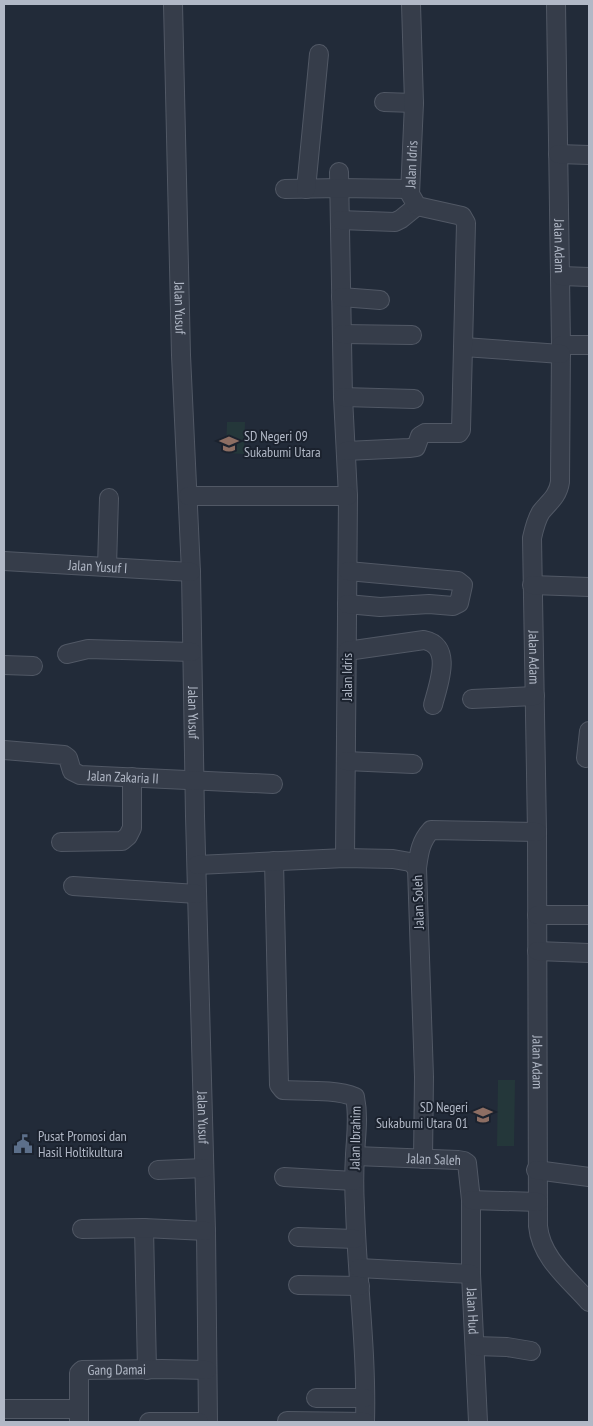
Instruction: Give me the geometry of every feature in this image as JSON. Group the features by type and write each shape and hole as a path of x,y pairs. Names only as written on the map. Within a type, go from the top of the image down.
{"street":[{"name":"Jalan Yusuf","path":"173,4 181,355 191,572 194,780 206,1231 208,1422"},
{"name":"Jalan Idris","path":"346,451 416,447 420,436 424,433 458,432 461,430 466,223 462,216 418,206 412,199 410,190 414,103 411,4"},
{"name":"Jalan Adam","path":"556,4 561,450 559,491 536,521 532,538 538,951 536,1170 539,1239 550,1259 589,1302"},
{"path":"306,189 319,54"},
{"path":"384,102 414,103"},
{"path":"558,154 589,155"},
{"path":"285,190 306,189 339,180 410,190"},
{"name":"Jalan Idris","path":"339,180 343,397 348,490 345,858"},
{"path":"340,220 395,222 418,206"},
{"path":"560,276 589,277"},
{"path":"341,297 380,300"},
{"path":"342,334 412,334"},
{"path":"464,346 561,350 589,345"},
{"path":"343,397 414,399"},
{"path":"188,496 348,490"},
{"path":"107,567 109,498"},
{"name":"Jalan Yusuf I","path":"4,561 191,572"},
{"path":"347,604 380,607 428,604 453,606 458,604 460,600 463,585 458,581 348,572"},
{"path":"428,604 431,578"},
{"path":"532,585 589,587"},
{"path":"347,651 424,640 432,642 440,652 442,659 442,668 433,705"},
{"path":"67,654 88,649 192,652"},
{"path":"4,665 33,666"},
{"path":"472,699 535,696"},
{"path":"586,758 589,731"},
{"name":"Jalan Zakaria II","path":"4,750 64,755 68,758 72,771 80,775 273,784"},
{"path":"346,761 413,764"},
{"path":"61,842 122,841 128,836 132,828 132,777"},
{"path":"417,868 420,846 424,837 431,830 537,832"},
{"name":"Jalan Soleh","path":"197,865 345,858 400,860 410,862 417,868 424,1076 423,1159"},
{"name":"Jalan Ibrahim","path":"274,861 278,1085 283,1090 341,1093 355,1097 358,1116 354,1181 365,1398 364,1422"},
{"path":"73,886 198,894"},
{"path":"537,915 589,914"},
{"path":"538,951 589,953"},
{"name":"Jalan Saleh","path":"355,1156 464,1161 468,1168 471,1200"},
{"path":"158,1170 204,1168"},
{"path":"536,1170 589,1177"},
{"path":"284,1177 354,1181"},
{"path":"471,1200 538,1202"},
{"name":"Jalan Hud","path":"471,1200 471,1274 478,1422"},
{"path":"82,1229 144,1228 206,1231"},
{"path":"144,1228 147,1370"},
{"path":"298,1237 356,1239"},
{"path":"359,1268 471,1274"},
{"path":"298,1285 360,1286"},
{"path":"475,1346 507,1347 531,1351"},
{"name":"Gang Damai","path":"4,1409 79,1416 80,1371 207,1370"},
{"path":"316,1398 365,1398"},
{"path":"287,1421 364,1422"},
{"path":"149,1422 199,1422"}],"shaded area":[{"path":"227,422 245,422 244,454 226,453"},
{"path":"498,1080 515,1080 514,1146 497,1146"}],"place":[{"name":"SD Negeri 09 Sukabumi Utara","path":"229,444"},
{"name":"SD Negeri Sukabumi Utara 01","path":"483,1115"},
{"name":"Pusat Promosi dan Hasil Holtikultura","path":"23,1144"}]}
